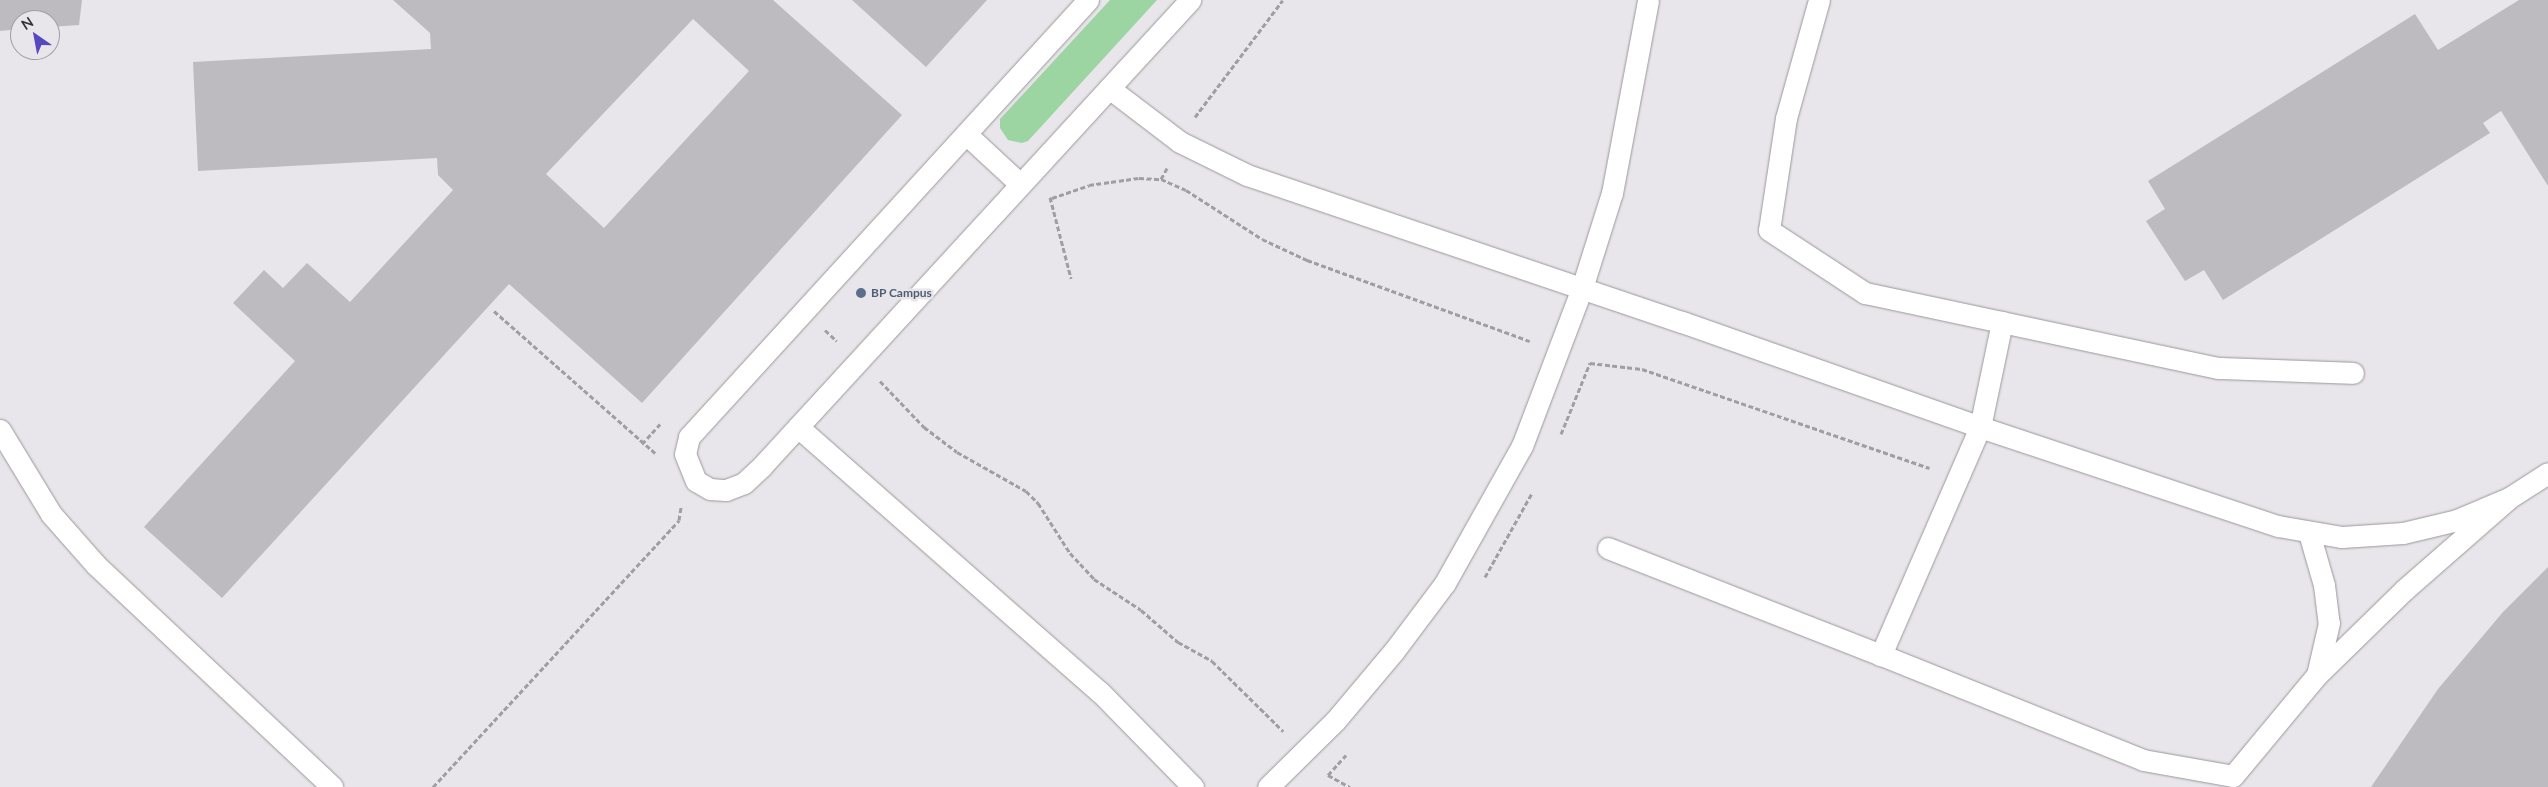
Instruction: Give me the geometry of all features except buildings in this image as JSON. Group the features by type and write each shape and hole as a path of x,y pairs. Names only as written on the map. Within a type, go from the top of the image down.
{"lane":[{"path":"1088,0 689,436 685,454 688,468 696,481 710,489 726,490 744,483 798,427 1190,0"},
{"path":"1268,787 1335,721 1394,651 1445,583 1522,446 1582,288 1612,193 1648,0"},
{"path":"1819,0 1786,118 1769,230 1865,293 2218,368 2353,373"},
{"path":"1110,88 1180,142 1247,175 1582,288 1980,427 2278,526 2342,538 2403,533 2457,520 2509,498 2548,474"},
{"path":"966,134 1020,184"},
{"path":"1882,655 1980,427 2002,322"},
{"path":"798,427 1100,692 1193,787"},
{"path":"0,430 51,514 96,565 332,787"},
{"path":"1608,548 2143,760 2233,776 2317,675 2404,590 2509,498"},
{"path":"2310,532 2324,584 2329,623 2317,675"}],"path":[{"path":"1162,179 1180,142 1204,101 1219,88 1283,0"},
{"path":"1052,198 1089,185 1139,178 1162,179 1186,190 1256,235 1307,260 1530,341"},
{"path":"494,311 642,444 660,454"},
{"path":"804,311 901,400 924,427 968,460 997,472 1026,491 1038,503 1070,553 1094,579 1141,610 1178,642 1212,661 1289,736"},
{"path":"1585,361 1642,369 1932,469"},
{"path":"434,787 679,520 683,509 680,505"},
{"path":"1322,769 1350,787"}],"green space":[{"path":"1110,0 1157,0 1028,141 1022,143 1008,140 1000,128 1000,119"}],"place":[{"name":"BP Campus","path":"861,293"}]}
